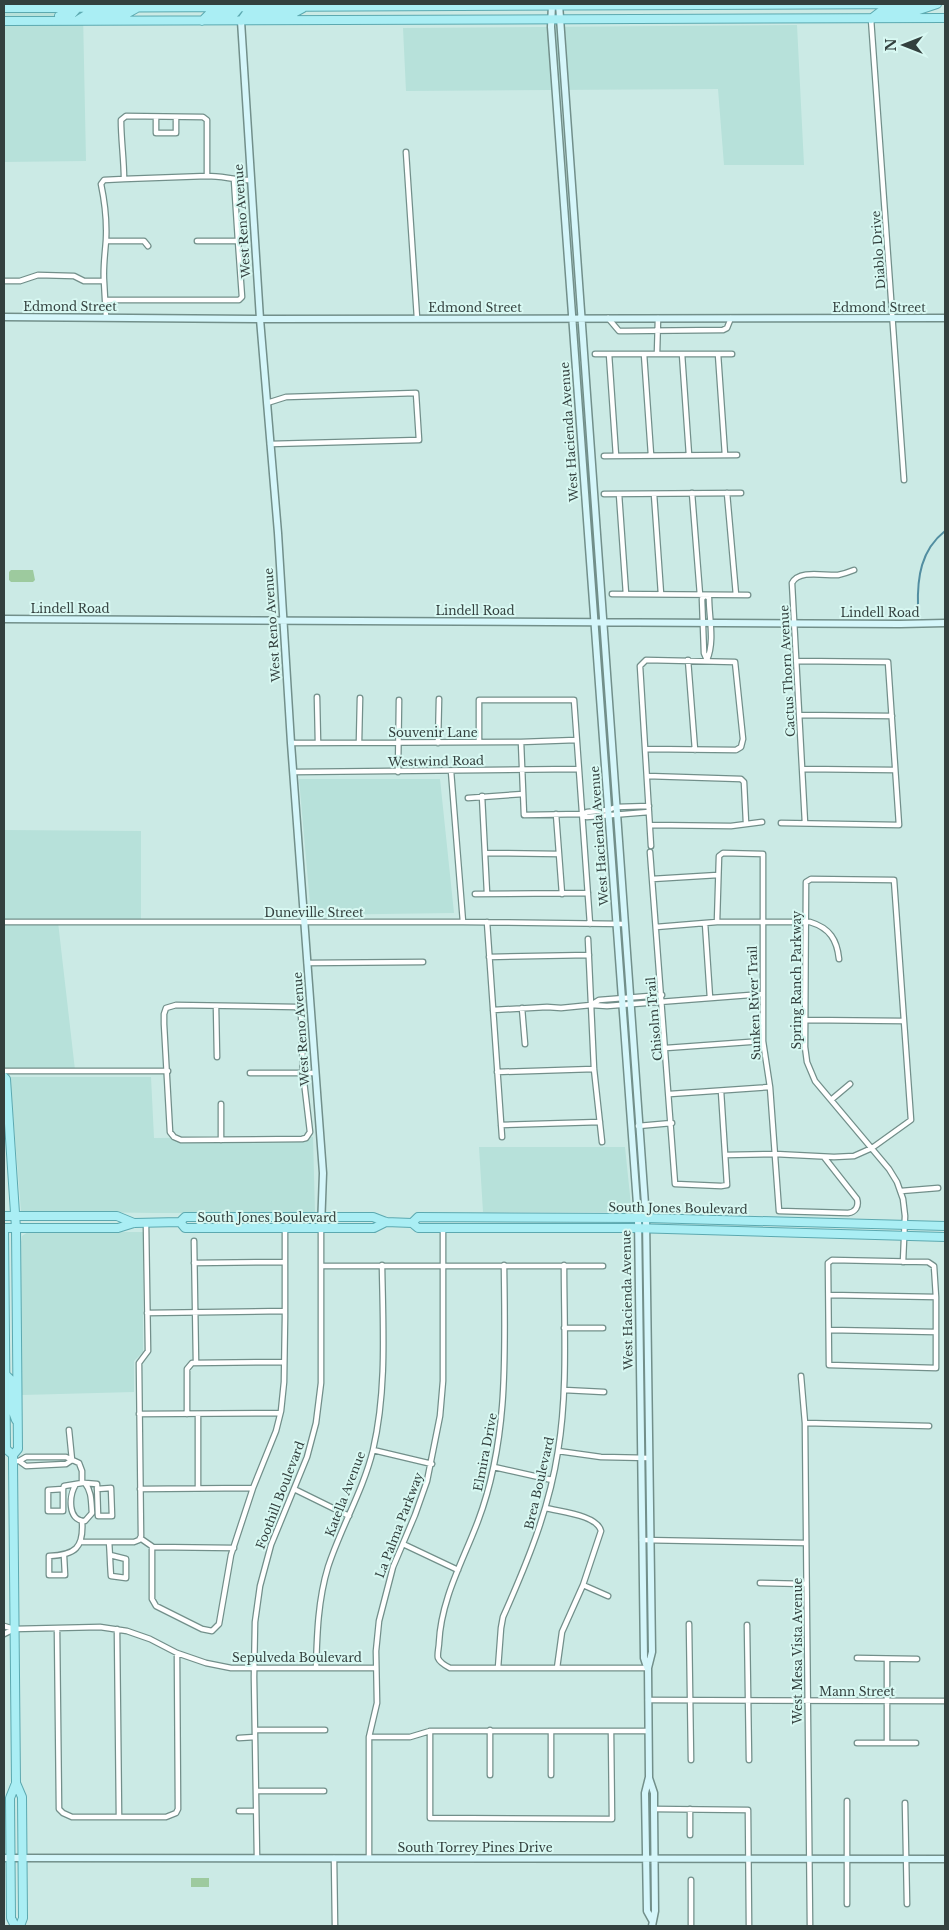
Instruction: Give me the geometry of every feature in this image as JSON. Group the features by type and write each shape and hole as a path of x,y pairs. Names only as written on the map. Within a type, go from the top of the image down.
{"main road":[{"path":"4,8 79,5 307,7 919,4"},
{"path":"871,19 880,12 916,11 937,4"},
{"path":"34,20 43,16 72,14 79,5"},
{"path":"202,21 209,14 235,13 240,5"},
{"name":"West Hacienda Avenue","path":"555,5 550,20 566,217 616,924 632,1126 642,1218 646,1229 652,1652 648,1668 649,1777 645,1793 647,1911 652,1923"},
{"name":"West Hacienda Avenue","path":"555,5 560,20 639,1126 642,1218 637,1228 643,1616 644,1658 648,1668"},
{"path":"78,20 86,15 128,14 138,7"},
{"path":"241,21 246,14 292,14 307,7"},
{"path":"4,20 241,21 945,18"},
{"name":"West Reno Avenue","path":"241,21 250,180 278,532 291,743 323,1173 321,1228"},
{"path":"556,100 565,99"},
{"path":"573,210 566,217 573,219"},
{"name":"Edmond Street","path":"4,317 260,319 945,318"},
{"path":"580,424 588,424"},
{"path":"581,432 588,432"},
{"path":"589,548 597,548"},
{"name":"Lindell Road","path":"4,619 945,623"},
{"path":"4,1077 6,1080 16,1216 18,1449 15,1459 14,1629 16,1783 22,1797 24,1918 20,1926"},
{"name":"South Jones Boulevard","path":"4,1216 118,1216 134,1223"},
{"name":"South Jones Boulevard","path":"4,1228 118,1228 134,1223 180,1222 185,1217 373,1217 386,1222 412,1223 418,1228 637,1228 945,1237"},
{"name":"South Jones Boulevard","path":"412,1223 418,1217 496,1217 642,1218 945,1226"},
{"path":"496,1217 496,1228"},
{"name":"South Jones Boulevard","path":"180,1222 185,1228 374,1228 386,1222"},
{"path":"4,1228 6,1449 15,1459"},
{"path":"638,1306 647,1306"},
{"path":"6,1374 11,1380 12,1409 18,1423"},
{"path":"640,1412 648,1411"},
{"path":"643,1616 651,1616"},
{"name":"West Hacienda Avenue","path":"649,1777 654,1793 655,1911 652,1923"},
{"path":"15,1926 12,1918 7,1858 10,1798 16,1783"},
{"name":"South Torrey Pines Drive","path":"7,1858 945,1859"}],"street":[{"name":"Diablo Drive","path":"871,19 904,480"},
{"path":"124,179 121,120 126,116 203,117 207,120 207,176"},
{"path":"156,116 156,133 176,133 176,117"},
{"path":"406,152 417,318"},
{"path":"106,317 103,264 106,241 105,208 101,184 104,180 207,176 250,180"},
{"path":"105,300 238,300 242,296 234,180"},
{"path":"106,241 144,241 148,246"},
{"path":"198,241 238,241"},
{"path":"4,281 20,281 38,275 74,276 84,281 104,281"},
{"path":"608,318 619,331 657,331 723,330 727,328 731,318"},
{"path":"643,318 643,331"},
{"path":"657,354 658,318"},
{"path":"595,354 732,354"},
{"path":"609,354 616,456"},
{"path":"644,354 651,455"},
{"path":"682,354 689,455"},
{"path":"718,354 725,455"},
{"path":"267,403 286,398 416,393 419,440 270,444"},
{"path":"604,456 737,455"},
{"path":"692,493 700,595"},
{"path":"728,493 736,595"},
{"path":"604,494 741,493"},
{"path":"619,494 626,594"},
{"path":"654,494 661,594"},
{"name":"Cactus Thorn Avenue","path":"805,824 792,583 794,579 804,575 840,575 854,570"},
{"path":"612,594 748,595"},
{"path":"706,594 709,598 706,623 711,652 707,660"},
{"path":"646,749 736,750 741,747 743,739 735,662 646,660 640,666 651,846"},
{"path":"688,660 694,750"},
{"path":"781,823 899,825 888,662 796,661"},
{"path":"317,697 318,743"},
{"path":"360,698 360,742"},
{"path":"438,743 439,699"},
{"path":"398,772 399,700"},
{"path":"479,742 479,700 574,700 590,924"},
{"path":"799,715 892,716"},
{"name":"Souvenir Lane","path":"291,743 438,743 576,740"},
{"path":"521,742 524,815 608,813 616,810 649,806"},
{"name":"Westwind Road","path":"294,772 578,769"},
{"path":"802,769 896,770"},
{"path":"451,771 463,922"},
{"path":"647,776 741,779 744,782 746,823"},
{"path":"468,798 523,794"},
{"path":"482,796 487,893"},
{"path":"616,810 649,812"},
{"path":"556,814 562,894"},
{"path":"650,825 731,826 762,822"},
{"name":"Chisolm Trail","path":"650,852 670,1094 674,1180 676,1184 727,1185 725,1155"},
{"path":"485,853 559,854"},
{"name":"Sunken River Trail","path":"718,874 718,858 722,854 763,854 763,1041 770,1087 779,1211 851,1213 858,1206 857,1199 824,1157"},
{"path":"652,879 718,874 717,922"},
{"name":"Spring Ranch Parkway","path":"903,1262 905,1225 901,1191 890,1169 815,1080 807,1062 805,1020 806,882 808,879 894,880 904,1021"},
{"path":"475,894 588,893"},
{"name":"Duneville Street","path":"4,922 486,922 624,924"},
{"path":"486,922 502,1137"},
{"path":"656,927 717,922 806,922 821,926 832,935 838,948 840,959"},
{"path":"705,923 710,998"},
{"path":"588,939 594,1069 602,1142"},
{"path":"489,957 589,955"},
{"path":"307,963 423,962"},
{"path":"630,1001 662,1001 763,994"},
{"path":"493,1010 562,1008 591,1005 599,1000 622,1002 662,995"},
{"path":"176,1005 216,1006 296,1007 301,1013 304,1073 310,1132 306,1138 181,1140 174,1137 170,1132 168,1071 165,1049 164,1014 166,1008 176,1005"},
{"path":"216,1006 216,1056"},
{"path":"522,1008 525,1044"},
{"path":"722,1091 725,1155 854,1156 872,1148 911,1120 904,1021 805,1020"},
{"path":"666,1048 763,1041"},
{"path":"497,1072 594,1069"},
{"path":"4,1071 168,1071"},
{"path":"250,1073 315,1073"},
{"path":"831,1100 850,1084"},
{"path":"670,1094 770,1087"},
{"path":"221,1104 221,1140"},
{"path":"501,1125 600,1122"},
{"path":"632,1126 672,1123"},
{"path":"901,1191 938,1188"},
{"path":"140,1538 139,1363 148,1351 146,1223"},
{"path":"152,1547 152,1599 156,1606 212,1631 219,1624 234,1548 276,1431 280,1413 284,1362 285,1228"},
{"name":"Foothill Boulevard","path":"257,1858 255,1622 263,1572 275,1532 294,1489 312,1440 319,1403 321,1383 321,1228"},
{"name":"La Palma Parkway","path":"369,1858 369,1737 376,1709 377,1635 381,1606 393,1567 421,1499 432,1464 442,1399 443,1228"},
{"path":"194,1241 196,1362"},
{"path":"832,1260 928,1262 934,1266 936,1368 829,1365 829,1295 828,1263 832,1260"},
{"path":"194,1263 285,1262"},
{"name":"Katella Avenue","path":"316,1668 317,1627 328,1567 366,1472 373,1450 380,1412 382,1380 382,1265"},
{"name":"Elmira Drive","path":"498,1668 450,1668 441,1663 438,1658 444,1606 483,1508 494,1466 503,1408 505,1379 504,1265"},
{"name":"Brea Boulevard","path":"498,1668 501,1628 504,1617 527,1564 546,1508 558,1451 564,1390 564,1265"},
{"path":"321,1266 602,1266"},
{"path":"829,1295 936,1297"},
{"path":"147,1313 285,1311"},
{"path":"564,1328 603,1328"},
{"path":"829,1330 936,1332"},
{"path":"187,1414 187,1369 192,1362 284,1362"},
{"name":"West Mesa Vista Avenue","path":"801,1376 804,1423 806,1542 810,1926"},
{"path":"564,1390 604,1392"},
{"path":"140,1414 280,1413"},
{"path":"198,1414 198,1488"},
{"path":"804,1423 929,1426"},
{"path":"69,1430 72,1460"},
{"path":"373,1450 432,1464"},
{"path":"558,1451 600,1457 649,1458"},
{"path":"15,1459 26,1457 66,1457 79,1463 83,1483 89,1488 91,1497 92,1513 85,1521 76,1518 71,1510 72,1490 76,1484"},
{"path":"15,1459 26,1466 66,1464 72,1460"},
{"path":"494,1466 552,1480"},
{"path":"63,1490 48,1490 48,1511 64,1511 64,1486 83,1483 97,1484 97,1489 98,1516 112,1516 111,1488 97,1489"},
{"path":"140,1489 254,1488"},
{"path":"294,1489 349,1516"},
{"path":"546,1508 592,1519 600,1525 601,1536 583,1585 562,1632 558,1668"},
{"path":"64,1556 65,1575 49,1575 49,1556 64,1556 79,1546 81,1542 82,1521"},
{"path":"140,1538 152,1547 234,1548"},
{"path":"81,1542 134,1542 140,1538"},
{"path":"642,1540 806,1542"},
{"path":"109,1542 111,1576 126,1578 126,1559 110,1555"},
{"path":"403,1544 458,1570"},
{"path":"760,1583 806,1584"},
{"path":"583,1585 608,1596"},
{"path":"688,1624 691,1760"},
{"path":"747,1624 749,1760"},
{"name":"Sepulveda Boulevard","path":"4,1626 14,1629 100,1627 117,1629 150,1639 177,1654 231,1668 376,1668"},
{"path":"57,1628 59,1809 63,1814 72,1817 166,1817 176,1814 178,1810 177,1654"},
{"name":"Sepulveda Boulevard","path":"4,1634 14,1629"},
{"path":"117,1629 119,1817"},
{"path":"857,1658 917,1659"},
{"path":"887,1743 888,1659"},
{"path":"498,1668 648,1668"},
{"name":"Mann Street","path":"648,1700 945,1702"},
{"path":"255,1730 325,1730"},
{"path":"490,1730 490,1775"},
{"path":"369,1737 410,1737 430,1731 648,1731"},
{"path":"430,1731 430,1818 612,1819 611,1731"},
{"path":"551,1731 551,1775"},
{"path":"239,1738 255,1738"},
{"path":"857,1743 916,1743"},
{"path":"256,1791 324,1791"},
{"path":"847,1801 847,1904"},
{"path":"905,1803 907,1904"},
{"path":"654,1809 748,1810 750,1926"},
{"path":"690,1809 690,1835"},
{"path":"239,1811 256,1811"},
{"path":"334,1858 335,1926"},
{"path":"691,1880 691,1926"}],"shaded area":[{"path":"4,4 156,4 156,12 83,13 86,161 4,162"},
{"path":"797,25 804,165 724,165 718,89 406,91 403,28"},
{"path":"299,779 440,779 454,913 311,915"},
{"path":"4,830 141,831 141,922 58,922 75,1070 4,1070"},
{"path":"10,1077 151,1077 154,1138 313,1137 315,1213 21,1211"},
{"path":"479,1147 625,1147 631,1205 625,1212 483,1212"},
{"path":"28,1232 143,1232 143,1352 134,1361 134,1392 22,1395 20,1249 22,1236"}],"green space":[{"path":"11,570 33,570 35,580 33,582 11,582 9,580 9,572"},
{"path":"191,1878 209,1878 209,1887 191,1887"}],"waterway":[{"path":"918,607 918,585 922,565 937,538 945,531"}]}
